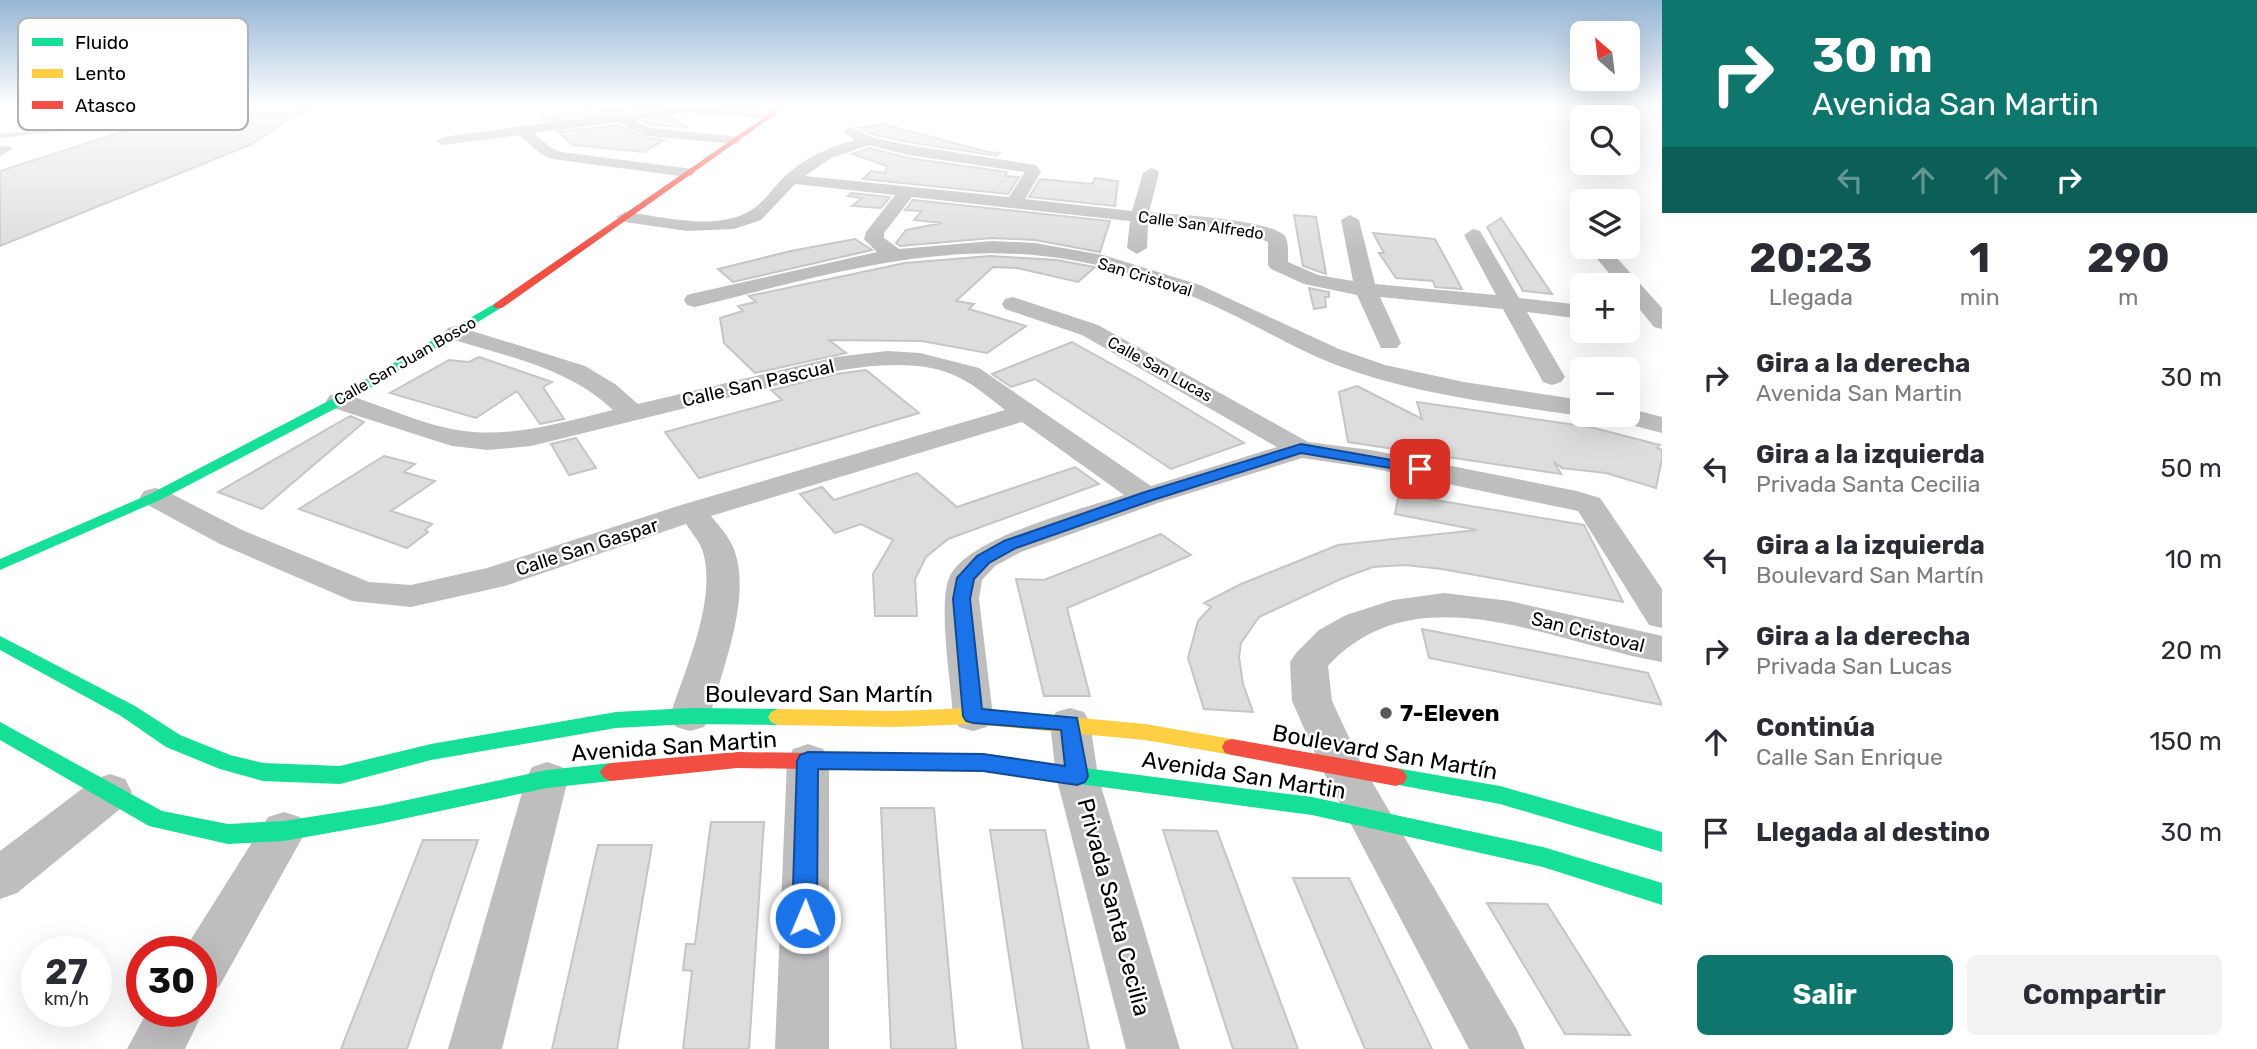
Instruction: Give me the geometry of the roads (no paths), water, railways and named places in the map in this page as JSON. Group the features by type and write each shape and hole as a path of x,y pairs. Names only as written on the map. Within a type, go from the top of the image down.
{"street":[{"path":"553,154 687,172"},
{"name":"Calle San Juan Bosco","path":"0,565 155,496 338,401 456,333 714,154"},
{"path":"625,217 709,226 750,219 791,179 828,154"},
{"path":"933,154 1030,168 1033,172 1015,202"},
{"path":"1137,248 1139,216 1151,173"},
{"name":"Calle San Alfredo","path":"791,179 1251,229 1277,239 1278,265 1308,279 1365,288 1570,310"},
{"path":"896,255 881,247 874,239 875,232 908,191"},
{"path":"1350,220 1365,288 1389,342"},
{"path":"1473,235 1552,377"},
{"name":"San Cristoval","path":"695,300 896,255 958,248 1035,249 1104,263 1212,298 1345,360 1416,383 1570,406"},
{"path":"1607,259 1662,322"},
{"name":"Calle San Lucas","path":"1013,304 1090,330 1301,449"},
{"path":"1640,319 1662,322"},
{"path":"456,333 576,371 606,389 631,412"},
{"name":"Calle San Pascual","path":"338,401 452,438 488,442 531,438 836,365 869,359 907,358 945,363 970,373 1147,496"},
{"name":"Calle San Gaspar","path":"155,496 231,537 364,593 411,596 493,578 692,512 1026,412"},
{"path":"1640,419 1662,425"},
{"path":"973,716 961,599 966,578 983,559 1010,545 1147,496 1301,449 1371,459 1577,500 1589,505 1662,616"},
{"path":"690,716 723,596 724,571 718,549 692,512"},
{"path":"13,540 76,531"},
{"path":"18,575 76,531"},
{"name":"San Cristoval","path":"1343,769 1312,701 1310,662 1334,638 1364,621 1393,611 1458,605 1530,618 1624,644 1662,649"},
{"name":"Boulevard San Martín","path":"0,642 16,653 128,710 173,741 227,762 263,772 340,775 431,752 615,720 690,716 896,719 973,716 1145,732 1500,795 1662,842"},
{"name":"Privada Santa Cecilia","path":"1070,723 1077,776 1153,1049"},
{"name":"Avenida San Martin","path":"0,730 157,818 228,834 284,831 547,779 737,760 983,763 1260,797 1370,818 1543,857 1662,894"},
{"path":"425,804 431,752"},
{"path":"802,1049 808,761"},
{"path":"1343,769 1498,1049"},
{"path":"475,1049 547,779"},
{"path":"0,878 110,792"},
{"path":"217,943 284,831"},
{"path":"155,1049 168,1027"}],"place":[{"name":"7-Eleven","path":"1386,713"}]}
